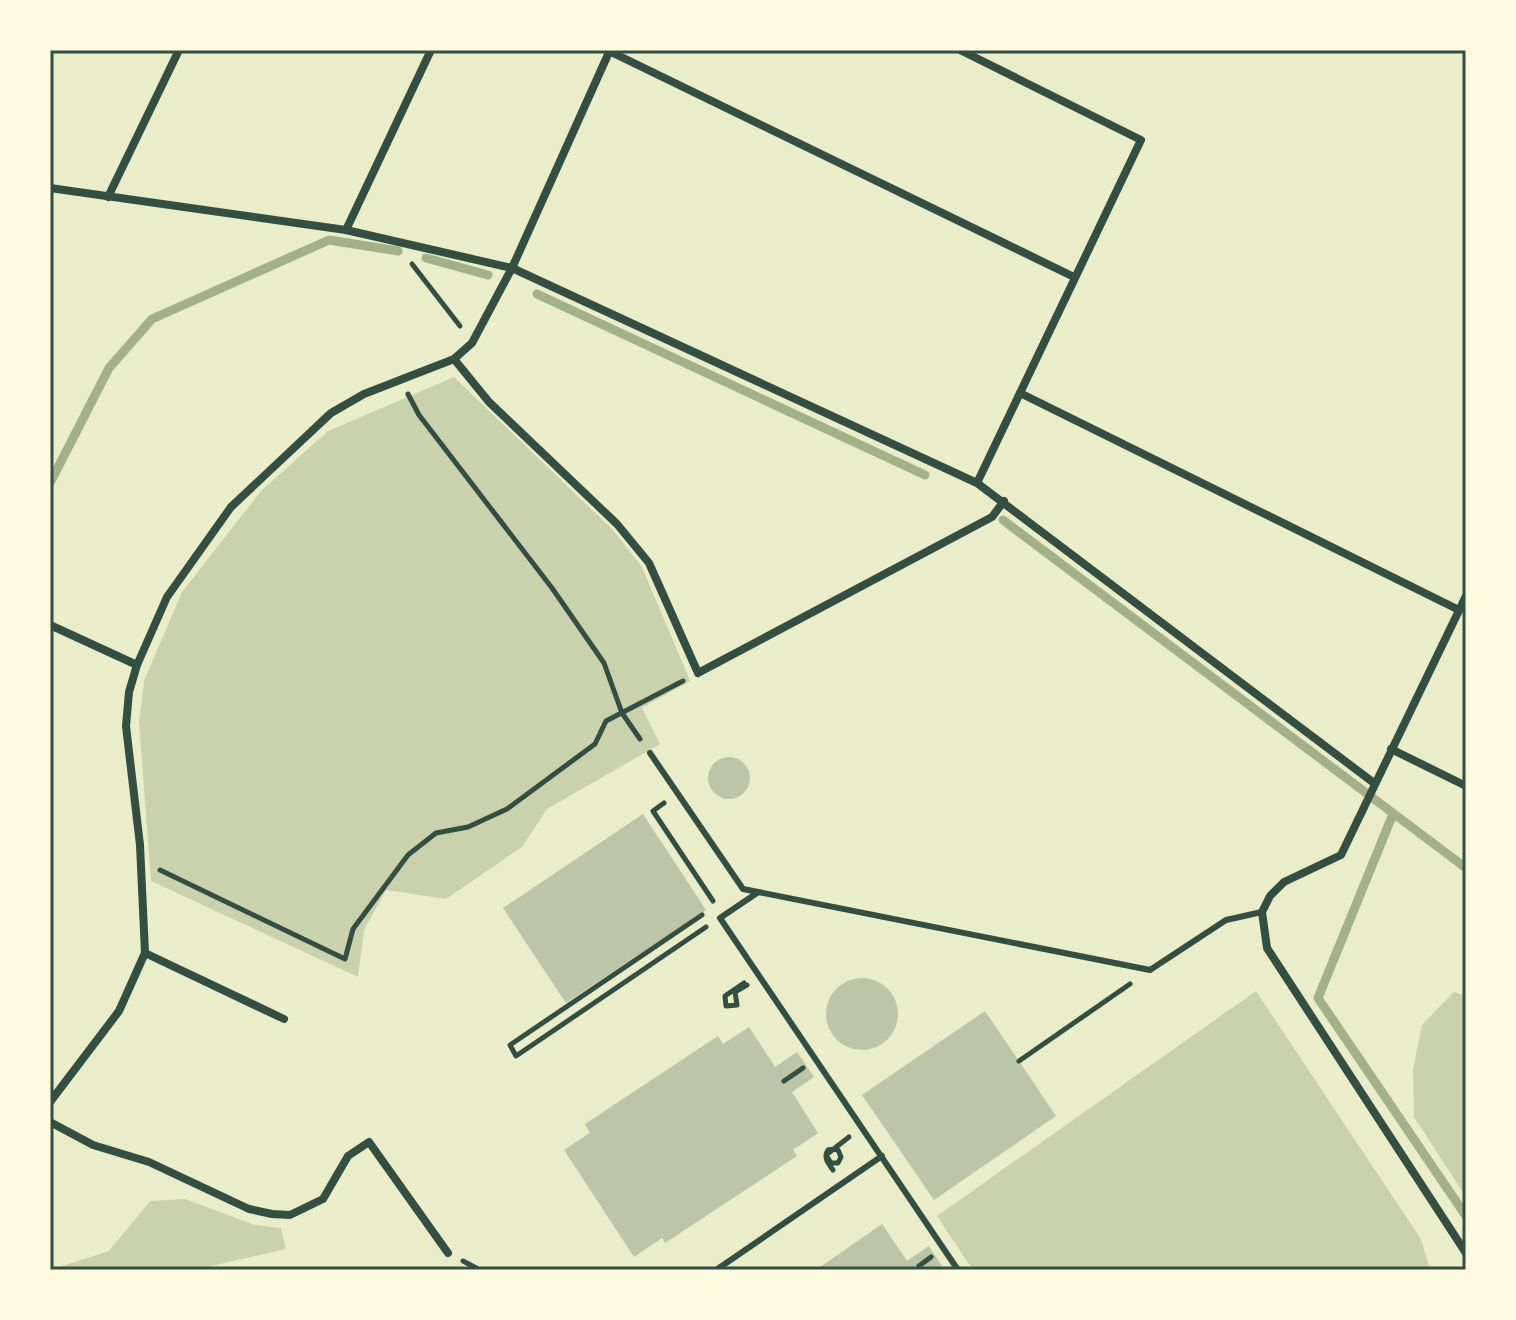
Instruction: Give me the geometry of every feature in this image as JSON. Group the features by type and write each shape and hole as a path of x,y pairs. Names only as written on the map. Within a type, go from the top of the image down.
{"street":[{"path":"108,197 179,50"},
{"path":"346,230 431,50"},
{"path":"960,50 1141,140 977,483"},
{"path":"50,1102 119,1011 145,953 141,861 126,726 129,692 137,665 167,597 231,507 331,413 400,380 454,359 472,343 512,268 610,51 1074,277"},
{"path":"50,188 346,230 512,268 977,483 1373,786"},
{"path":"454,359 489,402 617,524 649,563 698,673 992,517 1004,501"},
{"path":"1020,393 1459,610"},
{"path":"1466,596 1341,855 1284,882 1262,912 1267,948 1466,1253"},
{"path":"50,625 137,665"},
{"path":"1391,749 1466,786"},
{"path":"145,953 284,1019"},
{"path":"50,1122 93,1145 149,1162 249,1209 281,1214 308,1208 323,1199 348,1156 369,1142 448,1253"}],"lane":[{"path":"650,753 743,889 757,893 1150,970 1226,920 1262,912"},
{"path":"757,893 720,918 958,1270"},
{"path":"716,1270 882,1156"}],"path":[{"path":"406,244 411,263 472,343"},
{"path":"400,380 419,415 552,588 604,663 622,713 642,742"},
{"path":"141,861 345,959 353,929 408,855 436,833 468,827 507,809 595,744 606,721 698,673"},
{"path":"677,793 653,811 716,905 510,1045 516,1056 720,918"},
{"path":"1019,1061 1150,970"},
{"path":"735,992 739,1000 735,1007 726,1006 725,996 749,980"},
{"path":"784,1081 807,1065"},
{"path":"827,1163 826,1154 834,1149 841,1155 838,1163 827,1160 827,1153 853,1134"}],"green space":[{"path":"454,377 613,530 642,567 690,681 642,708 660,744 547,809 522,847 446,899 386,890 364,930 358,977 151,881 139,722 144,681 182,592 261,491 328,431"},
{"path":"1256,991 1421,1239 1430,1270 973,1270 937,1216"},
{"path":"1454,992 1466,996 1466,1197 1414,1117 1413,1070 1422,1025"},
{"path":"185,1199 255,1225 281,1228 286,1249 194,1270 50,1270 109,1251 150,1201"}],"building":[{"path":"729,757 744,763 750,778 744,793 729,799 714,793 708,778 714,763"},
{"path":"643,814 706,910 566,1003 503,908"},
{"path":"862,978 882,984 892,994 898,1014 892,1034 882,1044 862,1050 842,1044 832,1034 826,1014 832,994 842,984"},
{"path":"985,1011 1056,1116 934,1200 862,1095"},
{"path":"749,1027 775,1067 797,1052 814,1077 792,1092 818,1133 793,1150 797,1156 665,1243 662,1238 634,1257 564,1150 590,1133 585,1124 718,1036 723,1044"},
{"path":"882,1224 907,1261 929,1246 942,1266 936,1270 816,1270"}],"waterway":[{"path":"50,483 109,368 152,319 329,240 398,251"},
{"path":"426,258 488,275"},
{"path":"537,294 925,475"},
{"path":"1003,520 1466,868"},
{"path":"1393,814 1318,998 1466,1216"}]}
